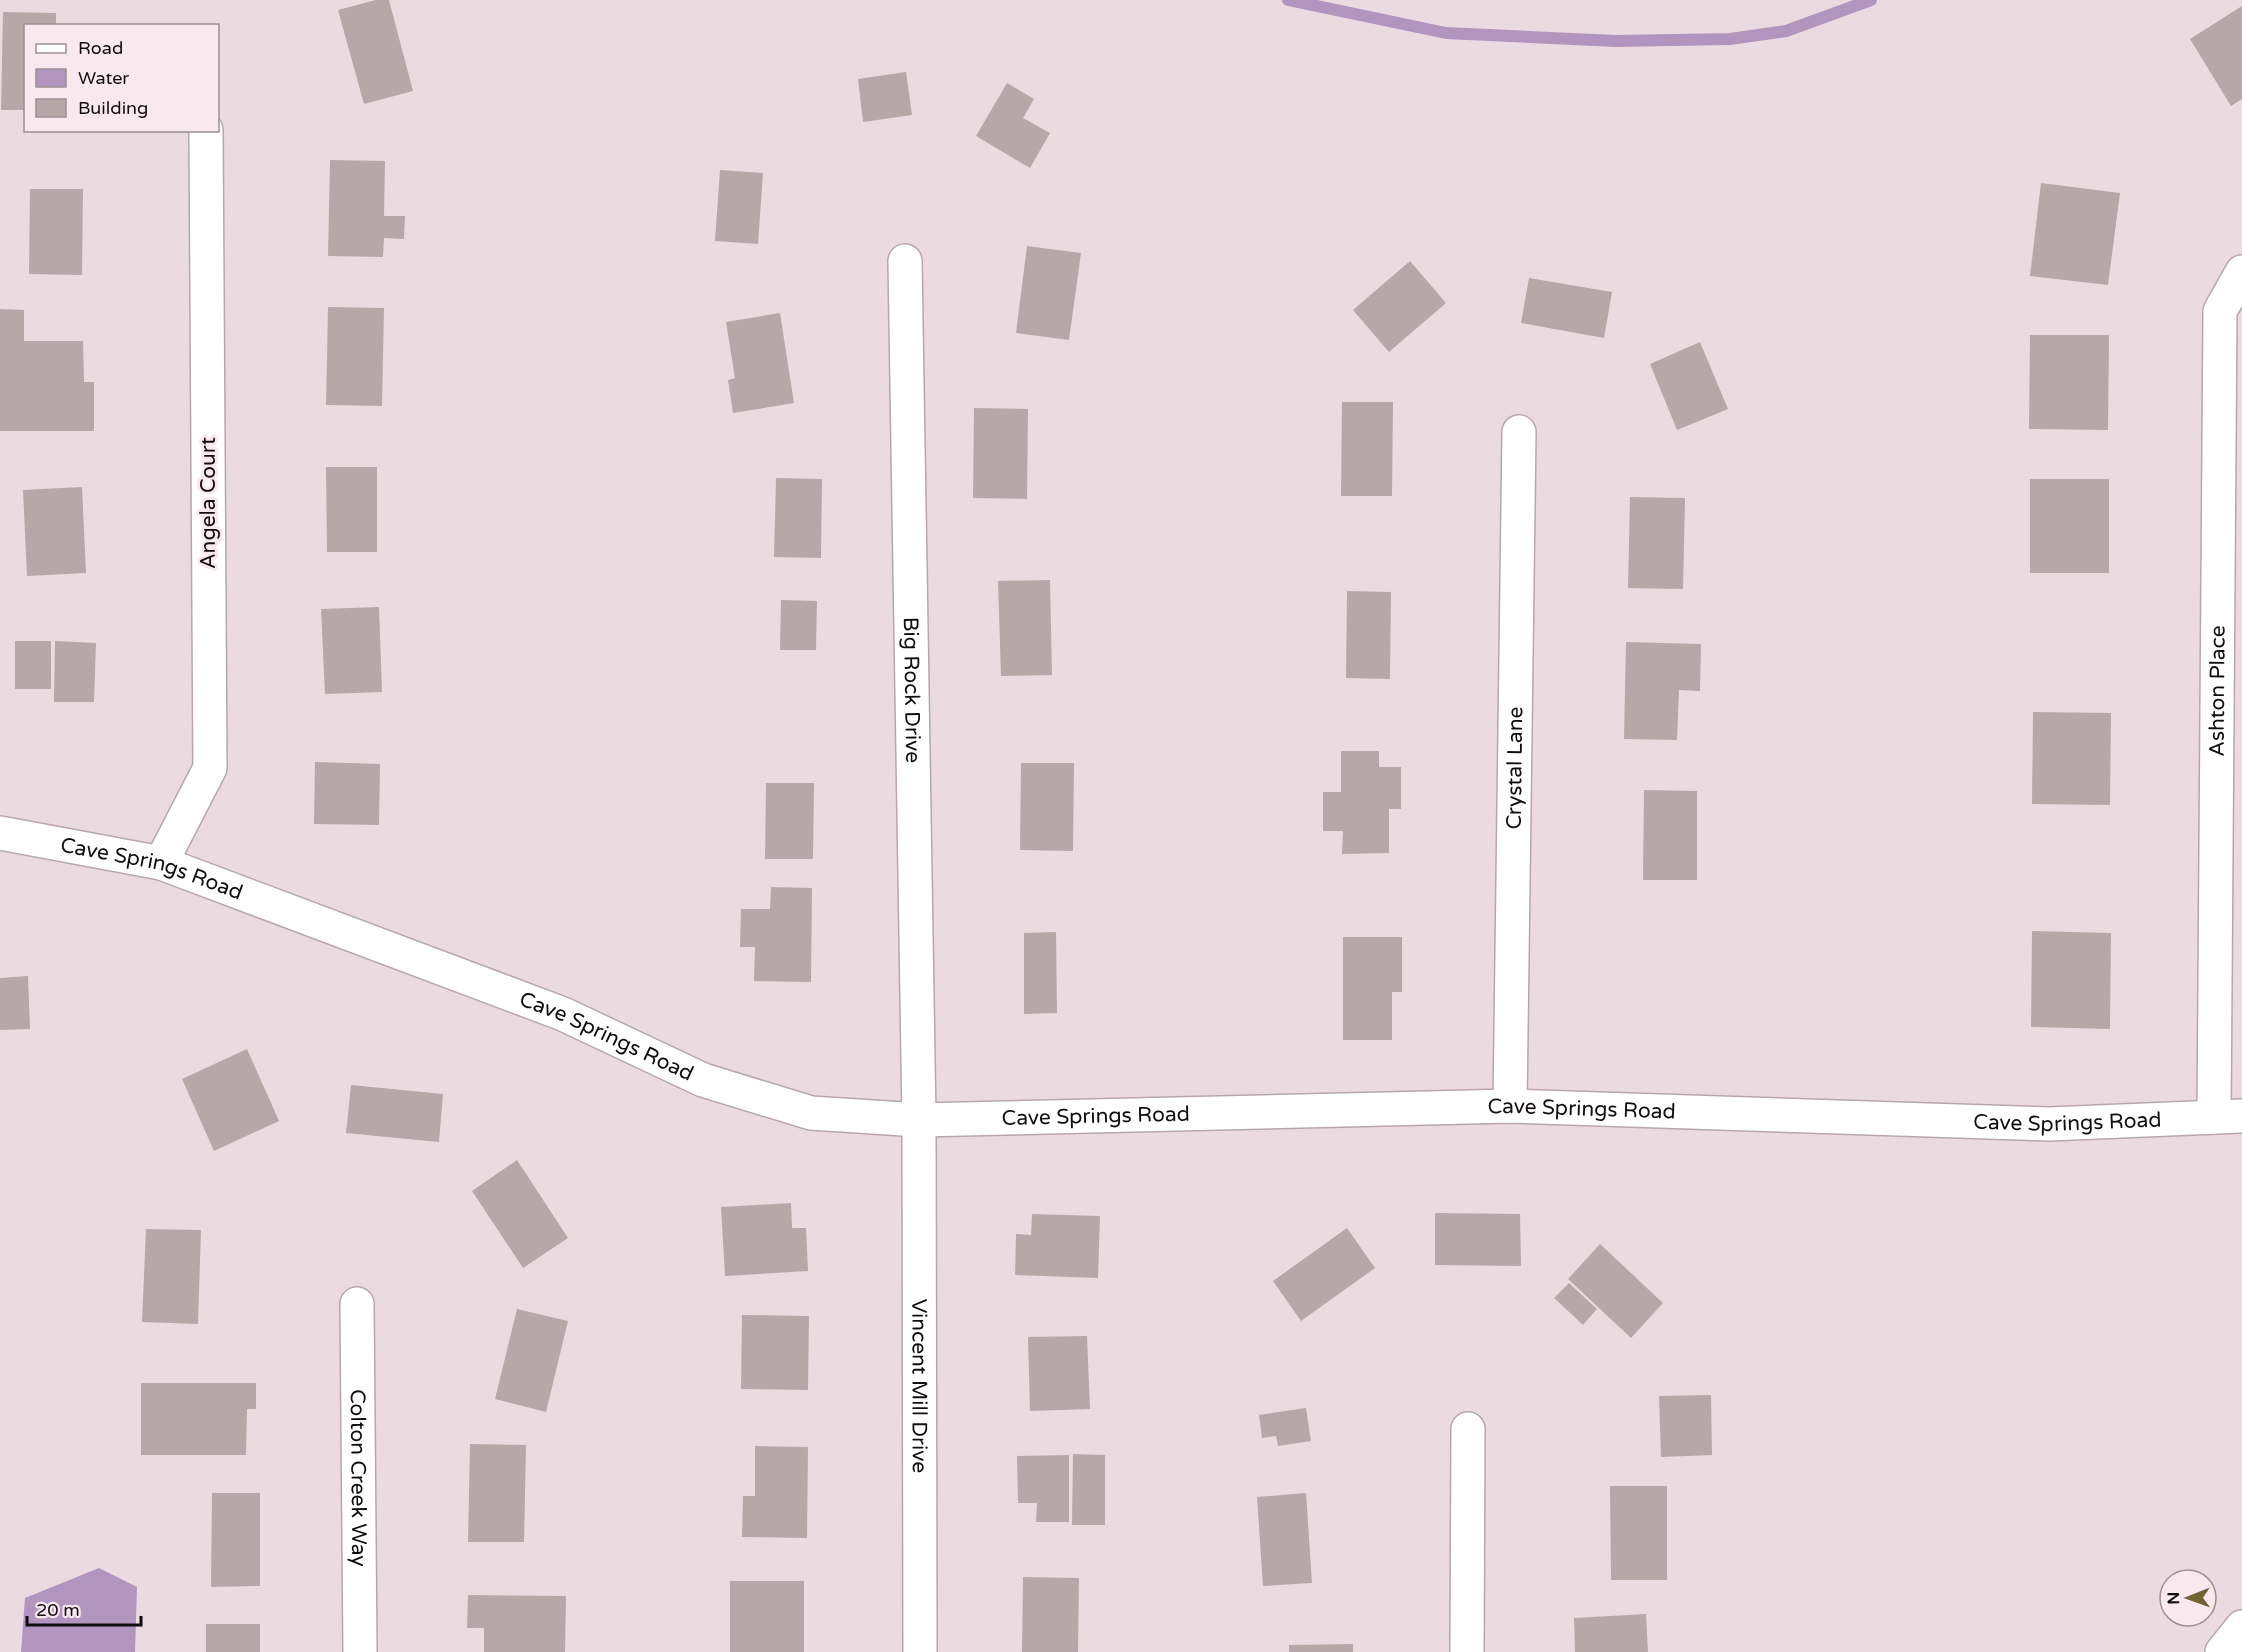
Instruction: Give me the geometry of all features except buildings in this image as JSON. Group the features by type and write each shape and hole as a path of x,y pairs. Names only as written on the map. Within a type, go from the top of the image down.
{"street":[{"name":"Angela Court","path":"161,863 210,768 206,132"},
{"name":"Big Rock Drive","path":"905,261 919,1120"},
{"name":"Ashton Place","path":"2228,1116 2220,311 2242,272"},
{"name":"Crystal Lane","path":"1510,1106 1520,432"},
{"name":"Cave Springs Road","path":"0,833 161,863 563,1014 703,1080 811,1113 919,1120 1510,1106 2049,1124 2228,1116"},
{"name":"Vincent Mill Drive","path":"919,1120 920,1652"},
{"name":"Colton Creek Way","path":"357,1304 360,1652"},
{"path":"1467,1652 1468,1429"},
{"path":"2222,1652 2242,1627"}],"water":[{"path":"99,1568 137,1587 135,1652 21,1652 25,1598"}],"waterway":[{"path":"1288,0 1446,33 1616,41 1730,39 1786,31 1871,0"}]}
